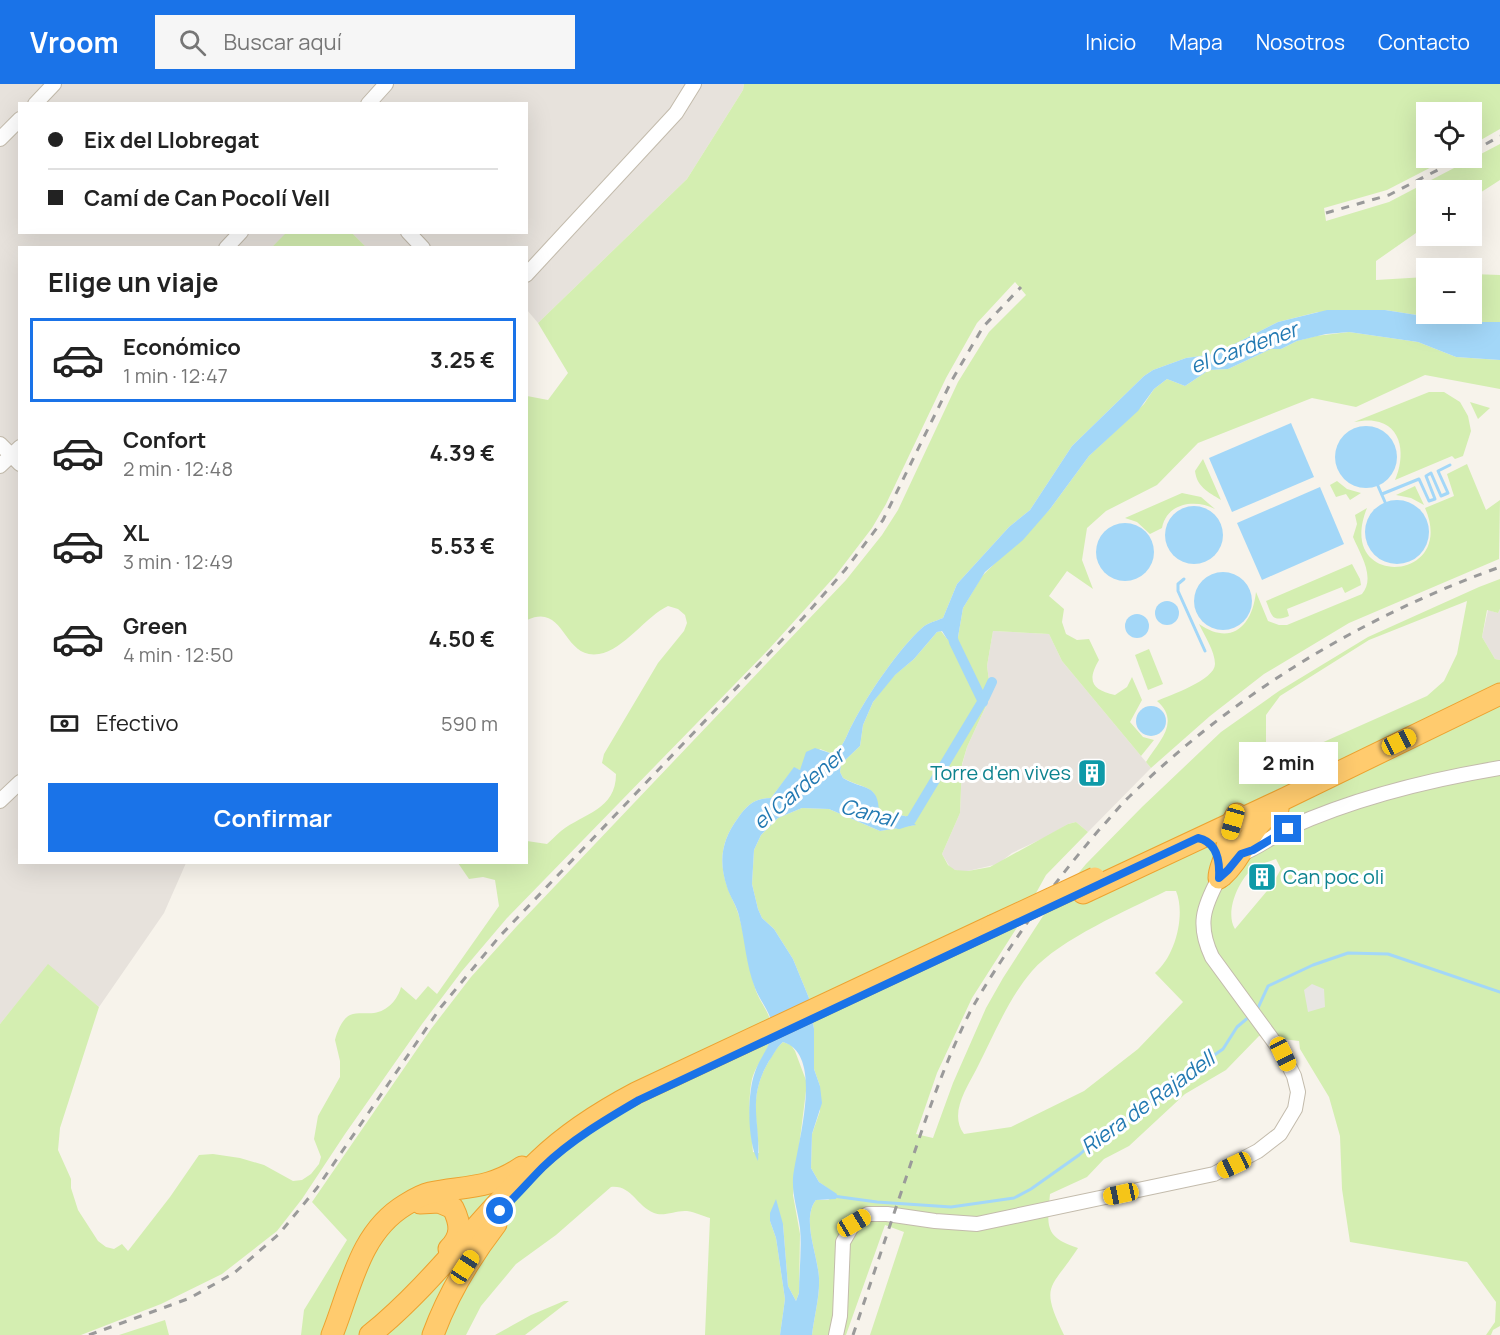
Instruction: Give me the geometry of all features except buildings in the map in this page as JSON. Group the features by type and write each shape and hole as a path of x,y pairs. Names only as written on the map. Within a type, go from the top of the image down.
{"highway":[{"path":"370,1335 410,1299 514,1186 564,1138 603,1111 990,932 1285,792 1414,724 1500,686"},
{"path":"1219,873 1236,814 1500,694"},
{"path":"1219,873 1228,870 1257,825 1270,813 1282,807 1285,792"},
{"path":"1195,834 1225,820 1233,822 1239,825 1243,850"},
{"path":"1195,834 1211,843 1219,873"},
{"path":"433,1335 444,1305 465,1267 518,1195 542,1168 571,1144 637,1097"},
{"path":"332,1335 365,1246 384,1220 428,1193 496,1182 522,1167 548,1144 564,1138"},
{"path":"383,1335 425,1295 500,1211 518,1195"},
{"path":"405,1206 427,1202 446,1204 453,1208 460,1226 459,1235 453,1245 419,1282 410,1299"}],"street":[{"path":"37,102 54,84"},
{"path":"370,102 386,84"},
{"path":"528,273 676,113 694,84"},
{"path":"0,139 18,121"},
{"path":"228,246 239,234"},
{"path":"410,234 421,246"},
{"path":"0,444 17,455 0,466"},
{"path":"1243,850 1253,850 1288,829 1368,798 1463,774 1500,768"},
{"path":"0,801 18,784"},
{"path":"836,1335 840,1316 843,1242 854,1223 868,1214 977,1224 1214,1174 1264,1147 1280,1134 1295,1109 1298,1092 1294,1076 1283,1054 1208,949 1203,928 1204,909 1219,873"}],"shaded area":[{"path":"0,84 744,84 743,90 687,179 538,323 528,311 528,246 365,246 353,234 528,234 528,102 18,102 18,234 286,234 273,246 18,246 18,864 186,864 164,913 99,1007 48,965 0,1024"},
{"path":"1500,609 1500,660 1495,659 1482,637 1488,610 1498,613"},
{"path":"993,631 1049,634 1062,661 1151,768 1088,832 1076,822 1068,824 1012,853 998,864 959,871 951,869 942,854 960,813 962,765 967,747 991,695 987,666"},
{"path":"1312,984 1324,989 1325,1007 1308,1012 1304,990"}],"green space":[{"path":"744,84 1500,84 1500,129 1482,139 1482,102 1416,102 1416,168 1430,168 1387,190 1324,208 1326,221 1389,202 1416,188 1416,233 1376,261 1376,280 1416,278 1416,315 1385,310 1318,312 1278,322 1215,354 1186,358 1153,370 1144,376 1072,446 1030,510 1009,527 957,584 943,618 924,626 903,647 866,700 840,747 833,754 820,749 800,770 794,768 771,798 760,799 745,809 728,834 722,859 724,877 739,916 756,991 768,1014 772,1029 770,1042 752,1079 750,1115 753,1152 759,1153 756,1106 759,1084 772,1056 783,1042 791,1045 795,1051 807,1083 793,1195 800,1234 799,1293 796,1301 788,1286 783,1224 770,1221 776,1238 785,1299 780,1335 705,1335 710,1218 687,1211 654,1213 624,1189 611,1187 556,1235 516,1264 481,1306 466,1335 301,1335 304,1310 347,1240 312,1202 431,1029 471,977 846,580 882,535 898,510 958,382 989,332 1026,295 1015,282 977,323 946,378 886,504 872,528 836,575 769,649 507,918 462,971 422,1024 302,1199 277,1231 222,1274 161,1304 81,1335 0,1335 0,1024 48,964 99,1007 60,1128 58,1150 71,1179 71,1188 78,1210 98,1241 114,1249 122,1244 128,1251 199,1155 213,1154 240,1158 264,1165 293,1181 302,1180 311,1174 319,1164 321,1157 314,1139 318,1116 340,1077 340,1061 335,1040 342,1023 350,1015 384,1010 395,1000 401,987 416,1000 428,986 437,994 499,906 495,880 483,877 469,879 459,864 528,864 528,841 547,844 561,831 605,803 611,796 616,774 602,763 604,754 658,663 684,631 687,623 685,615 678,609 668,606 651,617 617,646 599,654 587,654 578,649 550,619 540,617 528,620 528,396 548,400 568,373 538,323 687,179 743,90"},
{"path":"1500,144 1500,180 1482,192 1482,180 1431,180 1454,168 1482,168 1482,153"},
{"path":"285,234 353,234 365,246 273,246"},
{"path":"1482,274 1500,275 1500,322 1482,322"},
{"path":"1349,332 1418,342 1456,357 1500,360 1500,389 1425,375 1356,407 1312,398 1198,443 1157,485 1106,511 1087,528 1082,560 1093,589 1067,571 1049,596 1064,609 1062,622 1066,634 1077,640 1089,639 1099,660 1093,674 1097,688 1115,695 1127,687 1132,677 1142,700 1130,722 1143,737 1154,740 1141,756 1062,661 1049,634 993,631 987,666 991,695 967,747 962,764 960,813 942,854 948,865 955,870 968,871 990,867 1068,824 1076,822 1088,832 1046,875 1016,929 972,998 937,1073 916,1134 933,1138 953,1083 986,1008 1043,916 1086,864 1142,807 1221,732 1279,691 1368,637 1500,579 1500,609 1498,613 1487,610 1482,637 1495,659 1500,660 1500,1326 1493,1330 1491,1335 1486,1335 1495,1322 1496,1302 1467,1262 1350,1242 1342,1189 1340,1136 1329,1097 1300,1049 1299,1041 1259,1036 1226,1070 1185,1094 1129,1146 1104,1159 1087,1177 1050,1194 1048,1214 1053,1235 1078,1248 1051,1288 1052,1305 1064,1335 870,1335 904,1232 885,1225 846,1335 812,1335 819,1278 810,1217 816,1200 828,1200 837,1195 819,1182 811,1168 812,1134 820,1111 820,1086 814,1069 814,1029 809,998 793,959 774,929 762,918 758,909 752,884 754,850 761,835 778,818 802,808 829,809 880,831 915,825 905,816 878,812 873,792 843,778 840,772 841,764 860,746 863,725 873,702 891,678 914,659 937,632 941,631 947,639 958,637 963,608 982,576 1050,509 1089,456 1144,404 1154,389 1167,379 1185,386 1209,370 1228,369 1271,349 1281,349 1297,341","holes":["1467,601 1457,654 1444,681 1427,696 1274,764 1266,742 1266,715 1280,696 1369,640","1276,859 1281,869 1272,885 1235,929 1231,915 1234,899 1245,877 1259,865","1166,891 1176,891 1180,912 1177,935 1168,957 1155,973 1183,1002 1138,1049 1084,1091 1011,1127 964,1134 958,1118 964,1093 1008,1006 1023,982 1044,959 1059,948 1114,916"]},
{"path":"1429,392 1444,392 1460,402 1468,416 1471,431 1463,456 1455,459 1452,456 1395,480 1401,453 1396,436 1384,424 1372,421 1354,422"},
{"path":"1470,402 1490,408 1478,419"},
{"path":"1203,459 1221,500 1204,488 1196,477 1195,471"},
{"path":"1467,464 1486,510 1500,500 1499,559 1349,623 1264,674 1210,716 1151,768 1146,762 1162,739 1167,724 1164,709 1157,701 1208,676 1215,664 1209,643 1199,624 1221,633 1230,633 1238,629 1250,615 1256,592 1268,621 1279,625 1287,625 1362,594 1366,587 1367,573 1353,537 1357,524 1355,515 1367,508 1361,535 1367,553 1380,564 1396,567 1412,563 1425,551 1431,533 1425,508 1454,496 1447,474"},
{"path":"1337,481 1347,489 1361,493 1350,500 1346,494 1336,497 1330,485"},
{"path":"1415,486 1424,505 1411,498 1396,495"},
{"path":"1182,493 1201,497 1215,509 1199,504 1183,505 1170,513 1162,528 1150,534 1137,522 1125,518"},
{"path":"1352,564 1361,585 1345,593 1342,587 1287,609 1289,616 1283,618 1275,618 1271,614 1266,601"},
{"path":"1149,649 1163,684 1148,690 1135,655"},
{"path":"569,1301 525,1335 495,1335 531,1315"},
{"path":"165,1320 169,1335 119,1335"}],"water":[{"name":"el Cardener","path":"1327,310 1385,310 1416,315 1416,324 1500,322 1500,360 1456,357 1418,342 1349,332 1326,334 1297,341 1281,349 1271,349 1228,369 1209,370 1185,386 1167,379 1154,389 1138,411 1089,456 1050,509 1023,540 985,572 963,608 958,637 952,641 947,639 942,631 937,632 914,659 895,675 873,702 863,725 860,746 841,764 840,772 843,778 873,792 879,812 905,816 916,825 880,831 829,809 802,808 778,818 761,835 754,850 752,884 758,909 762,918 774,929 793,959 809,998 814,1029 814,1069 820,1086 822,1103 812,1134 811,1168 819,1182 837,1194 836,1199 816,1200 810,1217 819,1278 812,1335 780,1335 785,1299 770,1213 776,1199 783,1224 788,1286 796,1301 799,1293 801,1236 793,1178 806,1083 803,1064 796,1050 783,1042 769,1061 758,1087 756,1111 758,1161 754,1153 749,1117 752,1081 769,1044 772,1025 752,979 738,912 724,877 722,859 728,834 745,809 760,799 771,798 794,767 800,770 806,752 815,748 833,754 840,747 866,700 903,647 924,626 943,618 957,584 1009,527 1030,510 1072,446 1144,376 1153,370 1186,358 1215,354 1278,322"},
{"path":"1291,423 1314,477 1232,512 1209,458"},
{"path":"1360,426 1372,426 1388,435 1395,445 1397,457 1395,469 1388,479 1372,488 1360,488 1349,483 1340,474 1335,463 1335,451 1340,440 1349,431"},
{"path":"1320,487 1344,544 1262,580 1237,523"},
{"path":"1397,500 1409,502 1420,509 1427,520 1429,532 1427,544 1420,555 1409,562 1397,564 1385,562 1374,555 1367,544 1365,532 1367,520 1374,509 1385,502"},
{"path":"1194,506 1210,511 1218,519 1223,535 1218,551 1210,559 1194,564 1178,559 1170,551 1165,535 1170,519 1178,511"},
{"path":"1125,523 1141,528 1149,536 1154,552 1149,568 1141,576 1125,581 1109,576 1101,568 1096,552 1101,536 1109,528"},
{"path":"1223,572 1239,577 1247,585 1252,601 1247,617 1239,625 1223,630 1207,625 1199,617 1194,601 1199,585 1207,577"},
{"path":"1167,601 1175,605 1179,613 1175,621 1167,625 1159,621 1155,613 1159,605"},
{"path":"1137,614 1145,618 1149,626 1145,634 1137,638 1129,634 1125,626 1129,618"},
{"path":"1151,706 1161,711 1166,721 1161,731 1151,736 1141,731 1136,721 1141,711"}],"waterway":[{"path":"1382,494 1419,479 1429,501 1435,499 1426,476 1431,473 1441,496 1448,493 1438,471 1450,465"},
{"path":"1378,486 1385,502"},
{"path":"1184,579 1178,584 1178,591 1205,651"},
{"name":"Canal","path":"950,628 954,642 983,702"},
{"name":"Canal","path":"899,824 911,820 992,682"},
{"name":"Riera de Rajadell","path":"1257,1010 1268,986 1313,965 1348,953 1388,954 1500,992"},
{"name":"Riera de Rajadell","path":"833,1196 877,1202 951,1207 1014,1198 1031,1189 1079,1155 1098,1138 1127,1120 1165,1089 1223,1049 1237,1027 1250,1016"}],"railway":[{"path":"1482,146 1500,136"},
{"path":"1326,213 1389,195 1442,168"},
{"path":"89,1335 190,1298 234,1273 279,1234 317,1188 441,1007 499,937 803,618 845,570 883,520 952,380 983,327 1021,287"},
{"path":"853,1335 928,1113 943,1072 970,1012 997,967 1036,911 1098,831 1126,800 1171,759 1257,691 1350,634 1398,609 1500,567"}],"place":[{"name":"Torre d'en vives","path":"1092,773"},
{"name":"Can poc oli","path":"1262,877"}],"route":[{"path":"500,1211 542,1168 571,1144 592,1128 639,1100 1198,838 1211,843 1214,848 1219,867 1219,878 1241,854 1253,850 1288,829"}]}
